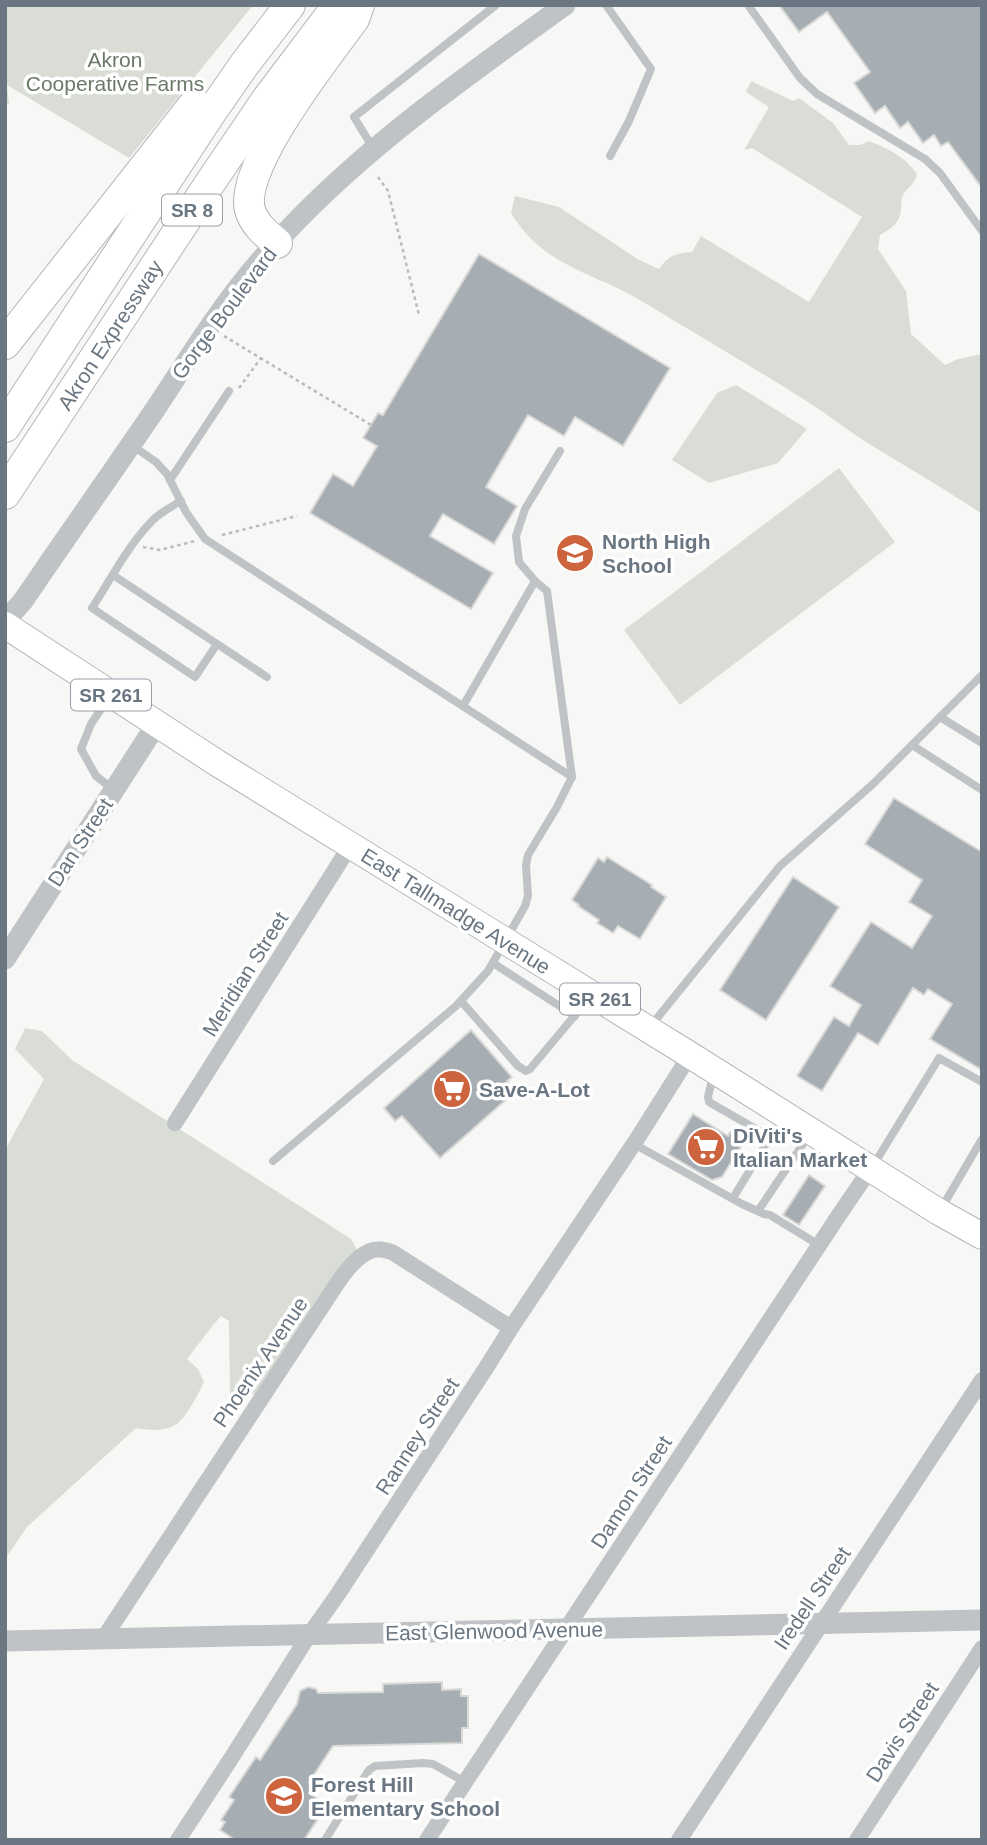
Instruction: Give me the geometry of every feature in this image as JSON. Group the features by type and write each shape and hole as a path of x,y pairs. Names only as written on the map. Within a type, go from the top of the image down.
{"highway":[{"name":"Akron Expressway","path":"5,426 209,114 290,5"},
{"name":"Akron Expressway","path":"5,494 217,172 267,99 338,5"},
{"path":"276,243 263,231 250,209 250,189 266,149 282,121 354,19 359,5"},
{"path":"5,344 216,78 244,65"}],"main road":[{"name":"East Tallmadge Avenue","path":"5,623 156,725 350,846 499,952 590,993 939,1212 982,1236"}],"street":[{"name":"Gorge Boulevard","path":"5,623 23,601 205,334 246,278 276,243 341,177 374,148 443,93 565,5"},
{"name":"Dan Street","path":"5,959 156,725"},
{"name":"Meridian Street","path":"174,1124 350,846"},
{"name":"Ranney Street","path":"178,1840 309,1635 690,1055"},
{"name":"Damon Street","path":"427,1840 871,1168"},
{"name":"Phoenix Avenue","path":"103,1639 349,1267 368,1252 380,1249 391,1252 511,1328"},
{"name":"Iredell Street","path":"681,1839 982,1380"},
{"name":"East Glenwood Avenue","path":"5,1641 982,1620"},
{"name":"Davis Street","path":"857,1840 982,1648"}],"lane":[{"path":"374,148 354,117 496,5"},
{"path":"606,5 651,69 629,121 610,156"},
{"path":"748,5 800,78 817,94 925,159 940,173 982,231"},
{"path":"170,480 229,391"},
{"path":"131,444 156,461 205,539 572,777"},
{"path":"273,1161 461,1002 488,971 525,906 528,896 528,855 572,777 547,591 519,562 516,536 525,509 560,452"},
{"path":"181,501 154,519 136,541 92,608 195,677 217,644"},
{"path":"114,575 267,677"},
{"path":"463,706 535,581"},
{"path":"648,1029 780,866 873,784 982,675"},
{"path":"111,695 91,724 81,749 96,776 114,790"},
{"path":"940,717 982,743"},
{"path":"912,745 982,790"},
{"path":"499,952 575,1016"},
{"path":"461,1002 518,1066 526,1071 575,1016 590,993"},
{"path":"871,1168 939,1058 982,1082"},
{"path":"714,1070 709,1102 770,1137"},
{"path":"733,1198 784,1114"},
{"path":"758,1211 812,1131"},
{"path":"939,1212 982,1139"},
{"path":"634,1144 758,1211 770,1214 819,1245"},
{"path":"325,1840 369,1770 375,1766 433,1764 465,1782"}],"path":[{"path":"378,177 388,191 419,315"},
{"path":"234,341 371,425"},
{"path":"229,391 239,389 261,358"}],"green space":[{"name":"Akron Cooperative Farms","path":"5,5 253,5 129,158 7,85 9,104 5,103"},
{"path":"751,81 793,101 799,98 833,123 849,145 860,145 869,141 902,158 917,174 902,198 897,222 880,235 878,249 906,291 911,334 945,365 982,354 982,514 865,442 808,402 645,303 555,257 524,231 511,213 515,196 559,207 639,260 659,269 673,256 692,252 701,236 809,302 862,217 752,148 744,150 769,107 746,92"},
{"path":"736,385 807,429 778,463 709,483 672,460 717,393"},
{"path":"839,468 895,542 680,705 624,630"},
{"path":"25,1028 42,1031 72,1060 351,1239 359,1253 257,1394 230,1395 229,1321 221,1316 187,1359 198,1369 204,1382 183,1417 166,1429 136,1428 27,1527 5,1559 5,1150 44,1079 15,1049"}],"building":[{"path":"779,5 982,5 982,188 948,142 941,146 934,135 923,143 908,122 900,128 885,106 875,113 854,83 870,72 827,12 799,32"},
{"path":"479,254 670,368 623,446 575,417 564,436 528,415 486,487 517,506 494,544 443,514 430,536 493,573 471,609 310,513 333,474 353,486 377,446 363,438 378,413 383,415"},
{"path":"894,798 982,852 982,1070 930,1039 952,1004 928,989 924,995 913,988 878,1045 858,1033 822,1091 797,1076 834,1017 849,1026 861,1005 830,986 871,922 912,948 932,916 909,902 922,880 865,844"},
{"path":"607,857 666,897 640,939 618,926 613,933 597,923 599,920 572,900 598,858 604,862"},
{"path":"793,877 839,907 766,1020 720,990"},
{"path":"471,1030 512,1077 507,1081 516,1091 440,1158 402,1116 395,1121 384,1108"},
{"name":"DiViti's Italian Market","path":"693,1114 728,1136 730,1132 745,1140 722,1177 712,1180 668,1154"},
{"path":"809,1175 825,1186 799,1225 783,1215"},
{"path":"442,1682 442,1690 461,1689 461,1696 468,1696 468,1728 462,1728 462,1743 333,1746 309,1782 314,1785 309,1793 327,1805 304,1840 235,1840 220,1830 225,1822 221,1820 234,1800 229,1797 256,1757 260,1760 297,1704 300,1691 308,1687 316,1689 318,1693 383,1692 383,1684"}],"place":[{"name":"North High School","path":"575,553"},
{"name":"Save-A-Lot","path":"452,1089"},
{"name":"DiViti's Italian Market","path":"706,1147"},
{"name":"Forest Hill Elementary School","path":"284,1796"}]}
